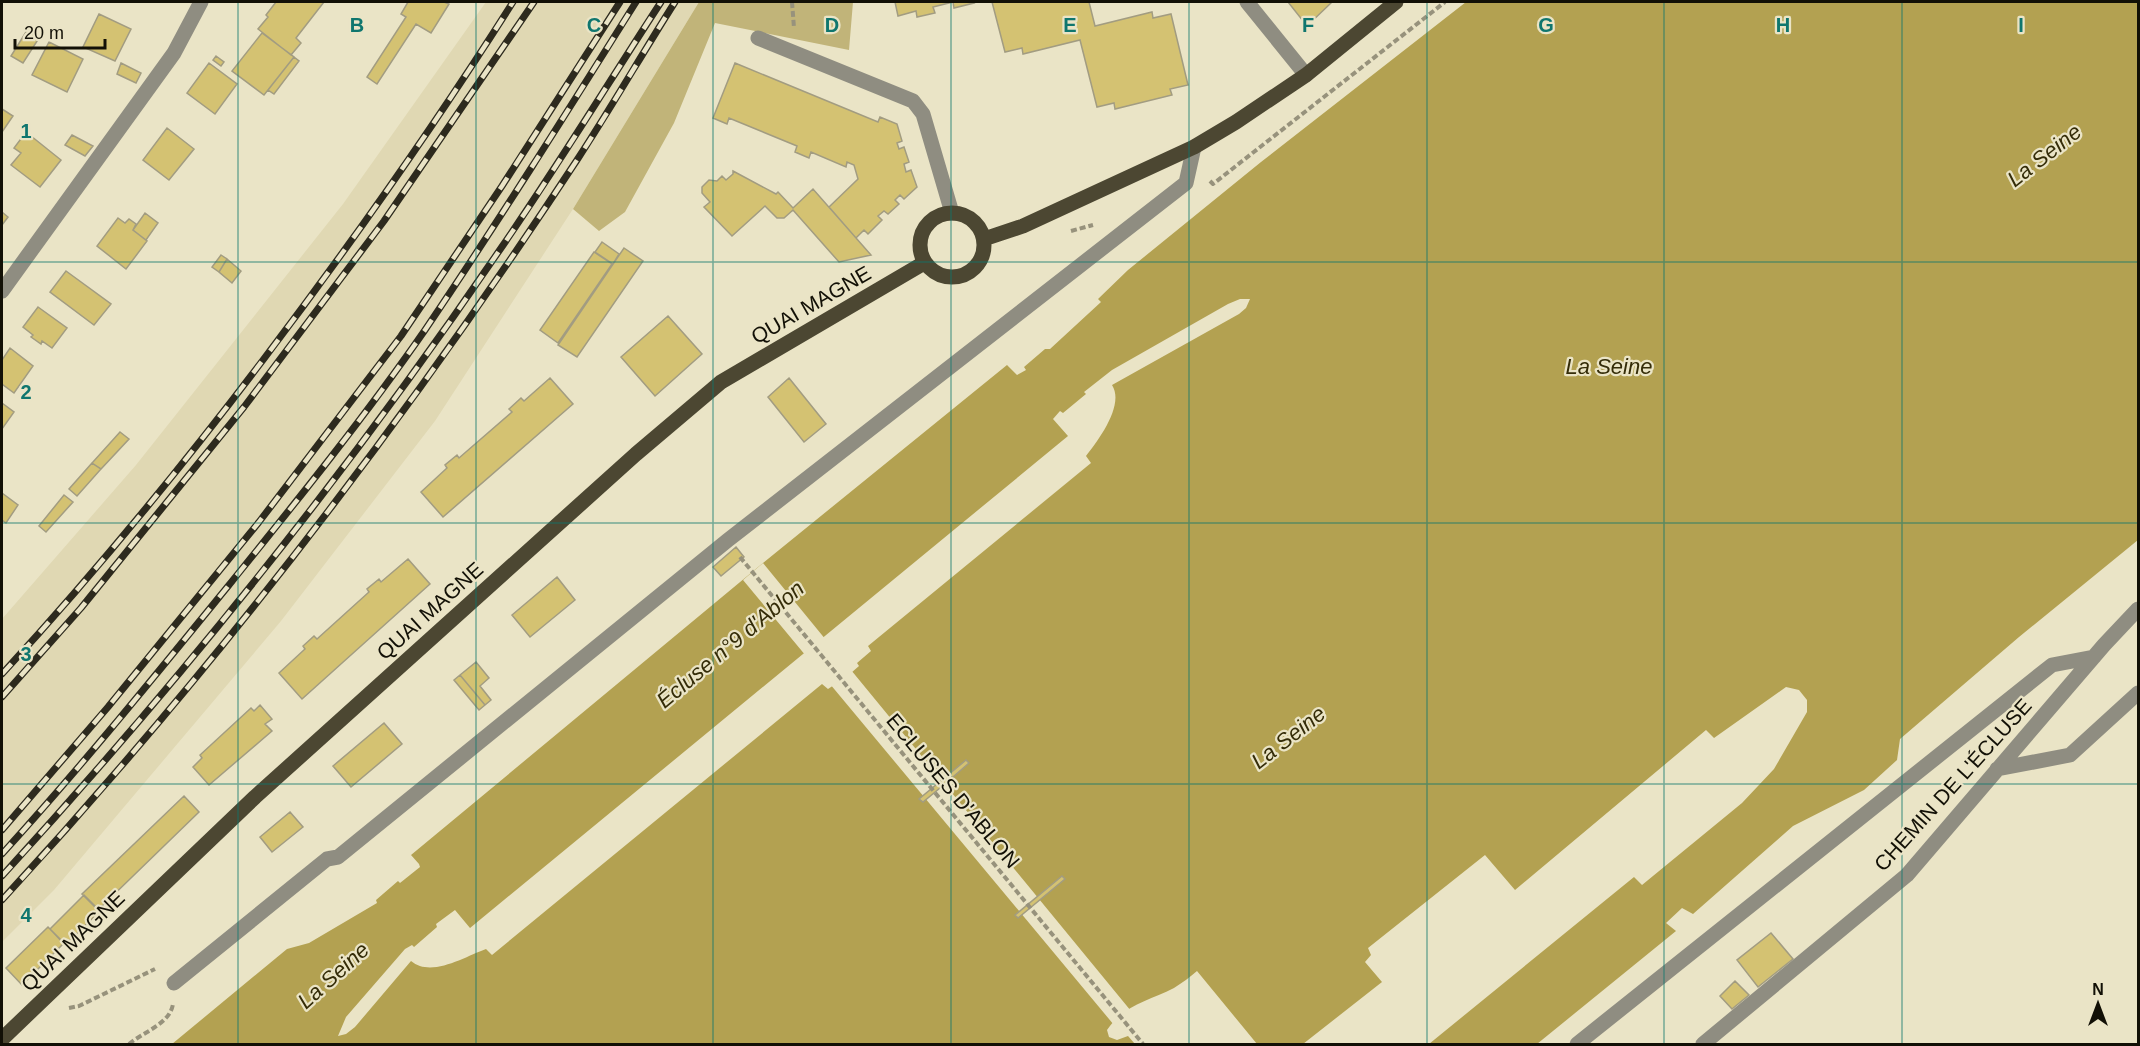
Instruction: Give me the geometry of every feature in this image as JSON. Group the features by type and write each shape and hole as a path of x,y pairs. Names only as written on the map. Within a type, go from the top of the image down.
{"main road":[{"path":"984,239 1023,226 1194,147 1306,75 1396,2"},
{"path":"951,213 963,214 973,220 980,228 984,239 985,249 982,259 969,274 959,277 940,276 924,263 921,254 921,234 933,219 951,213"},
{"name":"QUAI MAGNE","path":"2,1039 255,797 636,454 721,382 924,263"}],"street":[{"path":"2,291 174,52 201,2"},
{"path":"1247,2 1306,75"},
{"path":"758,38 913,101 923,114 951,213"},
{"path":"172,990 327,859 338,857 728,540 1186,183 1194,147"},
{"name":"CHEMIN DE L'ÉCLUSE","path":"1702,1044 1907,875 2094,657 2139,609"},
{"path":"1577,1044 2052,665 2094,657"},
{"path":"1998,769 2070,755 2139,693"}],"path":[{"path":"1186,183 1206,176 1213,184 1445,2"},
{"name":"ECLUSES D'ABLON","path":"740,556 1143,1044"},
{"path":"65,1008 79,1006 157,968 160,976"},
{"path":"129,1044 159,1025 172,1010 172,990"}],"shaded area":[{"path":"486,2 699,2 573,209 435,421 281,621 54,890 2,942 2,619 136,465 343,204"},
{"path":"699,2 853,2 849,50 715,23 674,123 625,212 599,231 573,209"}],"water":[{"name":"La Seine","path":"1466,2 2138,2 2138,540 2019,637 1900,739 1897,760 1864,790 1793,826 1693,914 1682,908 1666,923 1676,931 1537,1044 1429,1044 1634,877 1642,885 1742,803 1774,769 1807,712 1807,700 1799,690 1786,687 1714,738 1706,730 1515,890 1485,855 1368,948 1371,955 1365,962 1382,982 1303,1044 1257,1044 1197,971 1174,988 1122,1014 1107,1030 1109,1037 1117,1040 1128,1036 1135,1044 172,1044 287,949 309,943 377,903 376,900 398,881 400,883 420,867 411,855 763,563 1007,365 1017,375 1026,370 1024,367 1045,349 1050,349 1101,302 1098,299 1128,270 1261,162","holes":["1240,299 1250,299 1246,308 1239,314 1112,385 1115,393 1113,412 1103,432 1086,456 1091,463 868,646 871,651 857,663 859,666 836,686 828,689 822,684 492,955 486,949 438,967 419,966 411,961 355,1027 346,1034 338,1036 346,1017 405,949 412,945 414,947 437,927 436,924 455,910 470,928 1068,436 1053,419 1060,411 1063,413 1086,394 1084,392 1112,370 1228,304"]}],"pier":[{"path":"763,563 826,640 806,656 743,580"},
{"path":"851,670 1131,1011 1114,1025 830,684 836,683"}],"building":[{"path":"276,2 324,2 296,38 301,43 291,55 258,29"},
{"path":"408,2 449,4 431,33 416,24 377,84 367,77 406,17 401,14"},
{"path":"895,2 953,2 933,7 935,13 917,17 916,11 898,16"},
{"path":"953,2 973,2 974,3 954,8"},
{"path":"992,2 1089,2 1095,26 1152,12 1153,18 1171,14 1188,85 1170,89 1172,95 1115,109 1114,103 1097,107 1080,40 1023,54 1022,48 1005,52"},
{"path":"1288,2 1332,2 1307,26"},
{"path":"99,14 131,29 115,61 83,47"},
{"path":"26,32 39,38 23,63 11,56"},
{"path":"262,33 294,57 264,95 232,71"},
{"path":"49,42 83,59 67,92 32,75"},
{"path":"216,56 224,62 221,66 213,60"},
{"path":"294,57 299,61 274,94 268,90"},
{"path":"121,63 141,73 136,83 117,74"},
{"path":"209,63 237,84 215,114 187,93"},
{"path":"735,63 878,122 880,117 897,124 902,141 897,143 899,149 904,147 909,162 904,164 906,172 911,170 917,187 904,199 900,195 895,200 899,204 888,214 884,211 878,216 882,220 868,234 864,230 856,238 829,207 858,179 854,165 847,162 846,167 811,152 809,158 795,152 797,146 729,118 727,124 713,118"},
{"path":"2,109 13,116 2,132"},
{"path":"167,128 194,149 169,180 143,160"},
{"path":"26,132 61,160 40,187 11,165 21,153 14,148"},
{"path":"72,135 93,146 85,156 65,145"},
{"path":"733,171 776,194 778,192 793,208 813,189 871,255 839,262 793,210 784,218 777,218 765,206 732,236 704,207 710,202 702,193 702,187 709,180 717,181 722,176 726,180 733,174"},
{"path":"2,212 8,217 2,225"},
{"path":"145,213 158,223 146,240 133,230"},
{"path":"118,218 125,223 129,219 136,224 133,230 147,241 126,269 97,246"},
{"path":"602,242 619,254 613,264 595,252"},
{"path":"624,248 643,261 577,357 558,345"},
{"path":"594,252 612,264 558,343 540,330"},
{"path":"221,255 227,259 219,272 212,267"},
{"path":"227,259 241,271 232,283 219,272"},
{"path":"66,271 111,304 94,325 50,292"},
{"path":"38,307 67,328 52,348 31,337 33,335 23,327"},
{"path":"668,316 702,354 655,396 621,357"},
{"path":"10,348 33,366 14,393 2,384 2,360"},
{"path":"550,378 573,404 443,517 421,492 447,468 445,465 457,455 459,458 512,412 509,409 521,398 524,401"},
{"path":"789,378 826,424 804,442 768,397"},
{"path":"2,403 14,412 2,429"},
{"path":"120,432 129,439 101,469 92,463"},
{"path":"92,463 101,469 77,496 69,489"},
{"path":"2,493 18,505 6,523 2,520"},
{"path":"64,495 73,502 46,532 39,526"},
{"path":"736,547 744,557 721,576 713,567"},
{"path":"408,559 430,584 302,699 279,673 305,649 303,646 314,636 317,639 369,592 367,589 379,579 381,582"},
{"path":"557,577 575,600 530,637 512,615"},
{"path":"476,662 489,678 480,686 491,700 485,705 460,675"},
{"path":"460,675 485,705 479,710 454,680"},
{"path":"260,705 272,719 265,724 272,731 209,785 193,767 202,758 200,755 251,708 254,711"},
{"path":"384,723 402,744 351,787 333,766"},
{"path":"966,760 969,763 946,783 923,802 919,799"},
{"path":"184,796 199,812 98,910 82,894"},
{"path":"290,812 303,827 272,852 260,837"},
{"path":"1062,876 1065,879 1018,918 1015,915"},
{"path":"84,895 100,911 65,945 50,929"},
{"path":"48,927 64,943 22,985 6,968"},
{"path":"1771,933 1793,959 1758,987 1737,960"},
{"path":"1735,981 1749,995 1732,1009 1720,996"}],"railway":[{"path":"2,674 136,520 263,360 392,184 513,2"},
{"path":"2,697 81,608 244,407 384,221 534,2"},
{"path":"2,830 108,707 259,522 401,336 502,186 620,2"},
{"path":"2,854 89,755 173,653 378,395 479,249 636,2"},
{"path":"2,876 134,727 323,494 442,333 520,220 661,2"},
{"path":"2,900 157,725 304,542 375,449 512,258 590,140 675,2"}],"water label":[{"name":"Écluse n°9 d'Ablon","path":"730,644"}]}
